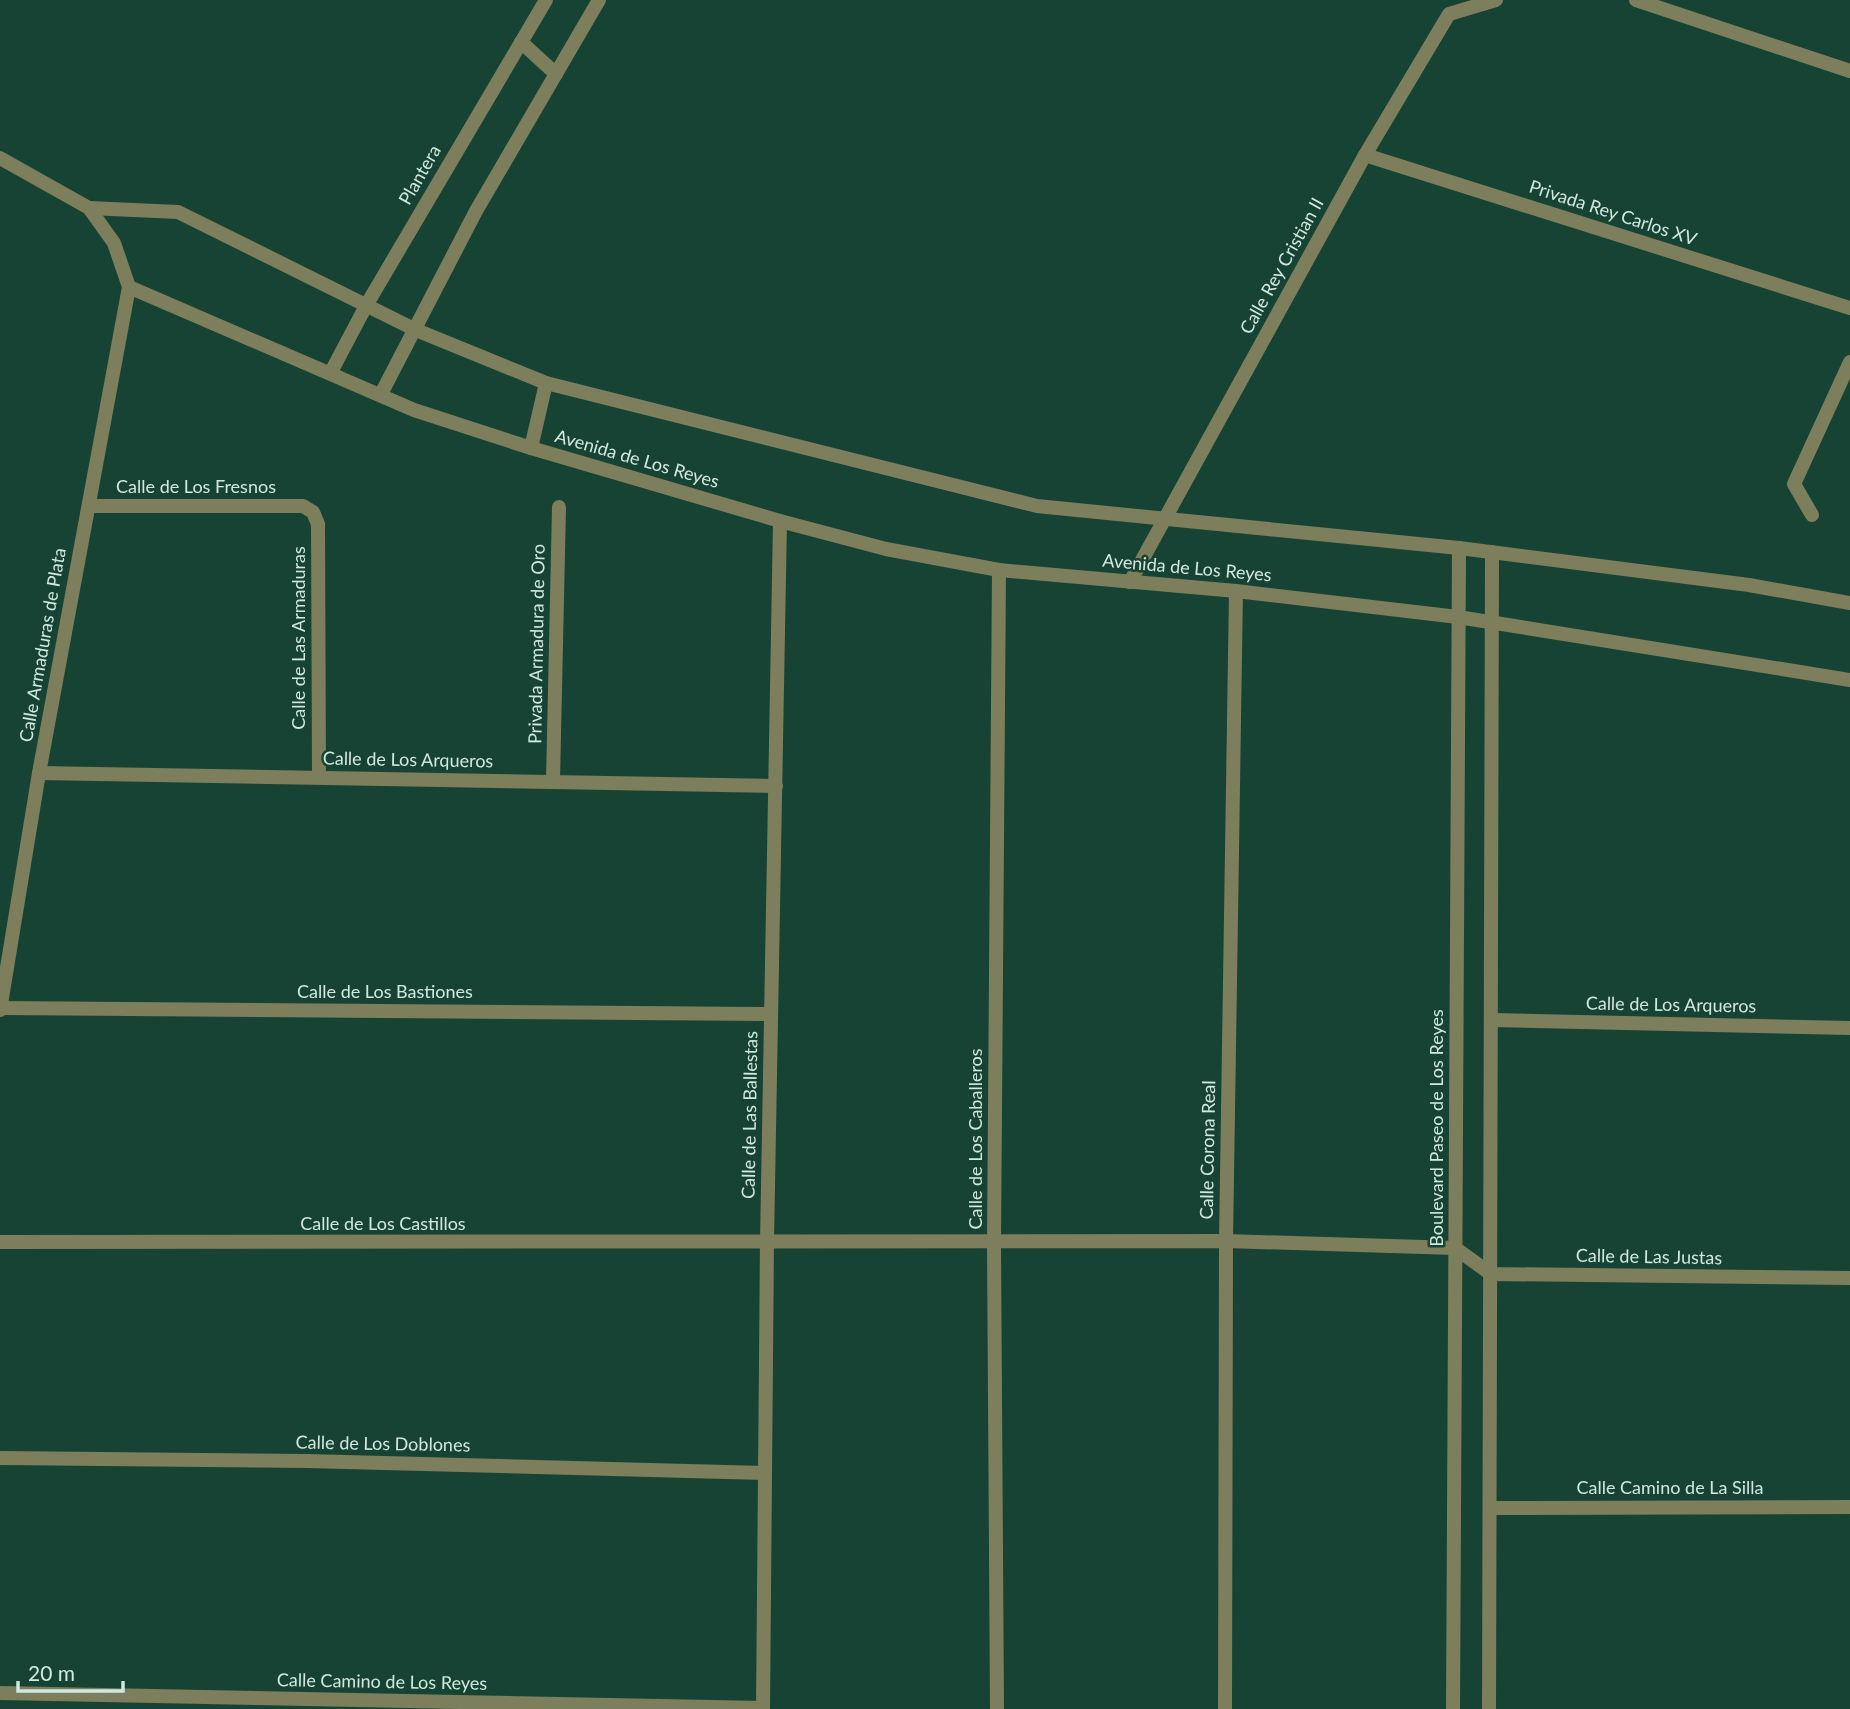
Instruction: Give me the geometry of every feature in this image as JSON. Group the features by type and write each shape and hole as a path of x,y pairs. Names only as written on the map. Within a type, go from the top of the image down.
{"street":[{"name":"Plantera","path":"331,372 367,304 546,0"},
{"path":"381,394 475,211 599,0"},
{"name":"Calle Rey Cristian II","path":"1130,582 1365,155 1449,14 1496,0"},
{"path":"1636,0 1850,71"},
{"path":"521,42 556,75"},
{"name":"Privada Rey Carlos XV","path":"1365,155 1850,309"},
{"path":"0,159 89,208 114,243 129,288"},
{"path":"89,208 178,212 416,330 546,383 1037,506 1459,548 1749,585 1850,603"},
{"name":"Avenida de Los Reyes","path":"129,288 331,372 414,410 531,448 780,522 886,549 999,570 1236,591 1458,617 1850,680"},
{"name":"Calle Armaduras de Plata","path":"0,1009 39,773 129,288"},
{"path":"1812,515 1794,484 1850,362"},
{"name":"Avenida de Los Reyes","path":"531,448 546,383"},
{"name":"Calle de Los Fresnos","path":"89,506 303,506"},
{"name":"Calle de Las Armaduras","path":"303,506 313,512 318,524 319,777"},
{"name":"Privada Armadura de Oro","path":"553,781 559,507"},
{"name":"Calle de Las Ballestas","path":"763,1709 767,1241 780,522"},
{"name":"Boulevard Paseo de Los Reyes","path":"1453,1709 1459,548"},
{"path":"1489,1709 1492,552"},
{"name":"Calle de Los Caballeros","path":"997,1709 994,1243 999,570"},
{"name":"Calle Corona Real","path":"1225,1709 1226,1241 1236,591"},
{"name":"Calle de Los Arqueros","path":"39,773 776,786"},
{"name":"Calle de Los Bastiones","path":"0,1009 771,1014"},
{"name":"Calle de Los Arqueros","path":"1491,1020 1850,1028"},
{"name":"Calle de Los Castillos","path":"0,1242 1226,1241 1455,1248"},
{"path":"1455,1248 1491,1274"},
{"name":"Calle de Las Justas","path":"1491,1274 1850,1278"},
{"name":"Calle de Los Doblones","path":"0,1458 306,1461 764,1473"},
{"name":"Calle Camino de La Silla","path":"1490,1508 1850,1507"},
{"name":"Calle Camino de Los Reyes","path":"0,1693 763,1709"}]}
